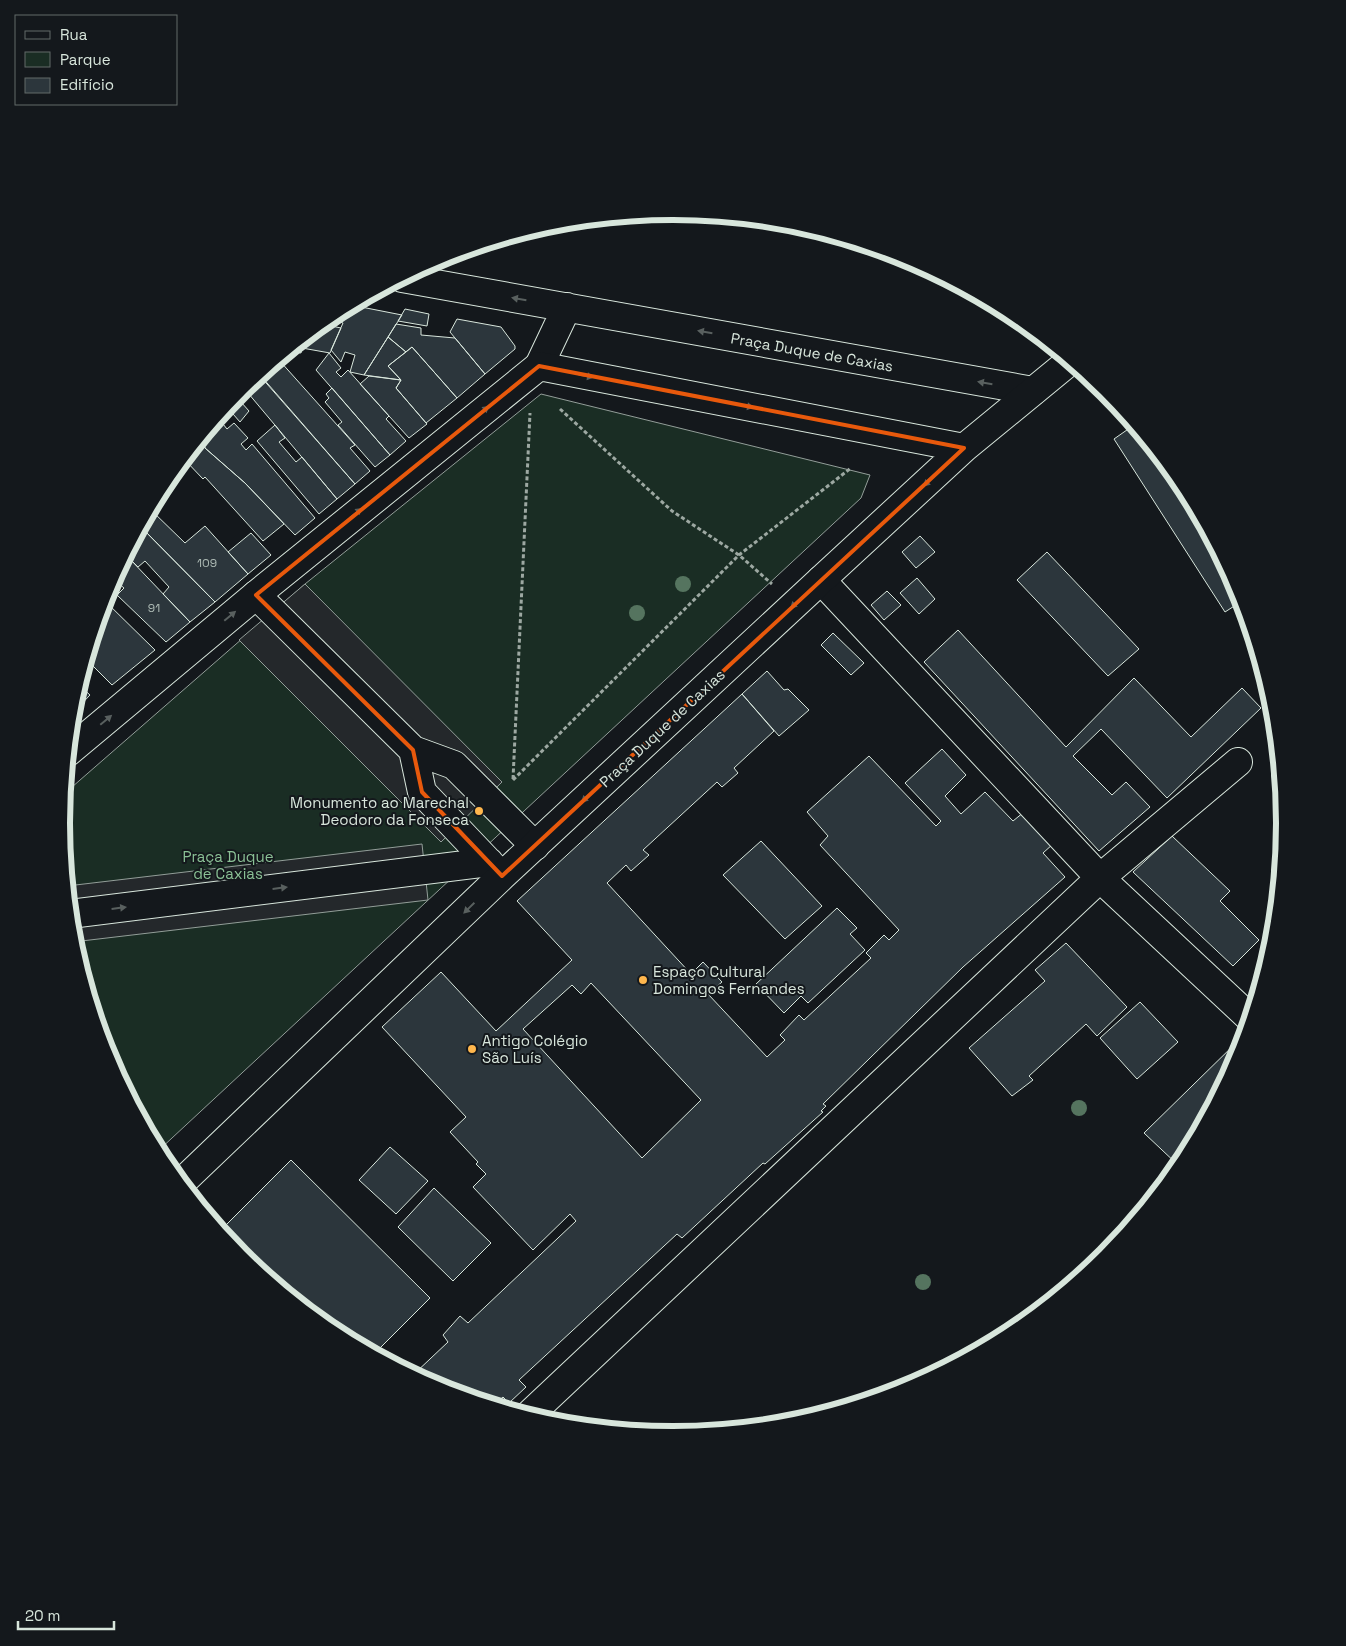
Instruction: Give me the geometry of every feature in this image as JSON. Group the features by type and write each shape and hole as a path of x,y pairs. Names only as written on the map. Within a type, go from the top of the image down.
{"street":[{"name":"Praça Duque de Caxias","path":"411,280 1034,391"},
{"path":"75,746 256,595 531,372 567,307"},
{"path":"1034,391 1065,365"},
{"path":"531,372 964,448"},
{"name":"Praça Duque de Caxias","path":"186,1178 495,869 535,846 964,448 1034,391"},
{"path":"821,580 1100,878 1245,1013"},
{"path":"256,595 413,750 454,765 535,846"},
{"path":"413,750 422,792 495,869"},
{"path":"534,1409 1100,878 1238,762"},
{"path":"77,913 495,869"}],"path":[{"path":"514,789 512,780 531,372"},
{"path":"560,409 672,511 740,555 795,605"},
{"path":"512,780 740,555 851,468"}],"highlighted area":[{"path":"539,366 964,448 502,876 422,792 413,750 256,595"}],"green space":[{"name":"Praça Duque de Caxias","path":"541,394 870,475 861,498 164,1145 132,1090 116,1054 102,1017 91,979 75,902 71,862 71,788 305,584"}],"shaded area":[{"path":"305,584 502,782 441,842 239,640"},
{"path":"422,844 428,900 82,941 73,885"}],"building":[{"path":"362,307 402,315 364,375 350,372 355,355 345,352 341,362 331,350 343,323 339,322"},
{"path":"405,309 429,314 427,326 398,321"},
{"path":"457,319 501,327 515,346 515,349 485,374 450,332"},
{"path":"396,324 421,328 421,335 455,338 485,374 457,398 412,347 406,352 388,337"},
{"path":"332,326 341,328 330,353 302,348"},
{"path":"388,337 406,352 388,366 401,380 364,375"},
{"path":"412,347 457,398 426,423 396,388 401,380 388,366"},
{"path":"329,353 341,368 336,372 341,377 348,370 389,416 386,419 406,441 390,455 316,370"},
{"path":"283,364 355,445 350,448 370,471 355,484 265,380"},
{"path":"369,376 401,380 396,388 427,424 409,438 360,384"},
{"path":"264,381 355,484 337,499 249,395"},
{"path":"332,388 390,455 375,467 338,425 342,422 325,402 329,398 326,394"},
{"path":"242,403 249,411 240,422 233,414"},
{"path":"222,423 227,429 234,423 248,438 241,444 246,450 252,444 315,518 295,535 245,483 205,448 204,445"},
{"path":"275,425 285,438 279,442 296,462 302,457 337,499 319,514 257,441"},
{"path":"1129,429 1151,456 1195,522 1214,556 1235,605 1225,612 1114,439"},
{"path":"204,445 205,448 245,483 284,524 263,541 205,477 203,479 189,464"},
{"path":"155,514 185,543 205,526 248,574 215,602 145,531"},
{"path":"145,531 215,602 190,622 163,594 169,587 145,561 138,567 130,559"},
{"path":"251,533 271,555 248,574 228,552"},
{"path":"920,536 935,552 916,568 902,552"},
{"path":"1047,552 1139,649 1108,676 1017,580"},
{"path":"130,560 190,622 166,642 117,595 124,588 119,584"},
{"path":"917,578 935,599 919,614 900,593"},
{"path":"887,591 901,605 884,620 871,605"},
{"path":"111,606 155,650 112,685 92,665"},
{"path":"958,630 1066,747 1134,678 1191,737 1242,688 1261,708 1167,798 1101,729 1073,756 1112,795 1126,782 1150,807 1099,851 924,662"},
{"path":"833,633 864,663 851,675 821,645"},
{"path":"767,671 784,690 788,689 809,710 779,736 742,694"},
{"path":"85,691 90,695 82,703"},
{"name":"Antigo Colégio São Luís","path":"742,694 774,731 734,768 738,773 722,787 717,782 643,850 649,855 631,871 626,865 607,883 691,974 703,962 722,982 708,994 767,1057 785,1040 780,1035 799,1015 804,1020 871,958 866,953 884,935 889,940 899,930 820,845 828,836 807,812 869,756 936,826 941,821 905,783 942,749 966,775 945,796 961,814 985,792 1013,821 1024,812 1053,844 1043,853 1065,877 963,967 823,1104 826,1106 821,1111 823,1112 765,1164 763,1163 682,1238 677,1234 519,1380 526,1387 509,1403 503,1397 500,1400 479,1394 419,1370 448,1342 443,1335 460,1316 468,1323 576,1221 570,1214 533,1250 473,1187 486,1174 476,1164 478,1162 450,1132 466,1117 382,1027 441,972 496,1031 572,960 517,901","holes":["591,983 701,1100 642,1158 523,1029 572,985 581,994"]},
{"path":"1172,836 1230,891 1220,901 1259,940 1233,966 1133,872"},
{"path":"761,841 822,906 785,939 723,875"},
{"path":"837,908 857,928 850,934 865,950 808,1003 801,996 784,1013 756,984"},
{"path":"1066,943 1127,1007 1097,1036 1086,1024 1029,1076 1033,1080 1012,1096 969,1048 1045,981 1035,970"},
{"path":"1140,1002 1178,1042 1137,1079 1100,1038"},
{"path":"1233,1046 1214,1090 1173,1160 1144,1133"},
{"path":"390,1147 428,1181 396,1214 359,1180"},
{"path":"291,1160 430,1298 379,1349 306,1301 275,1276 225,1226"},
{"path":"434,1188 491,1243 453,1281 398,1227"}],"place":[{"name":"Monumento ao Marechal Deodoro da Fonseca","path":"479,811"},
{"name":"Espaço Cultural Domingos Fernandes","path":"643,980"},
{"name":"Antigo Colégio São Luís","path":"472,1049"}]}
